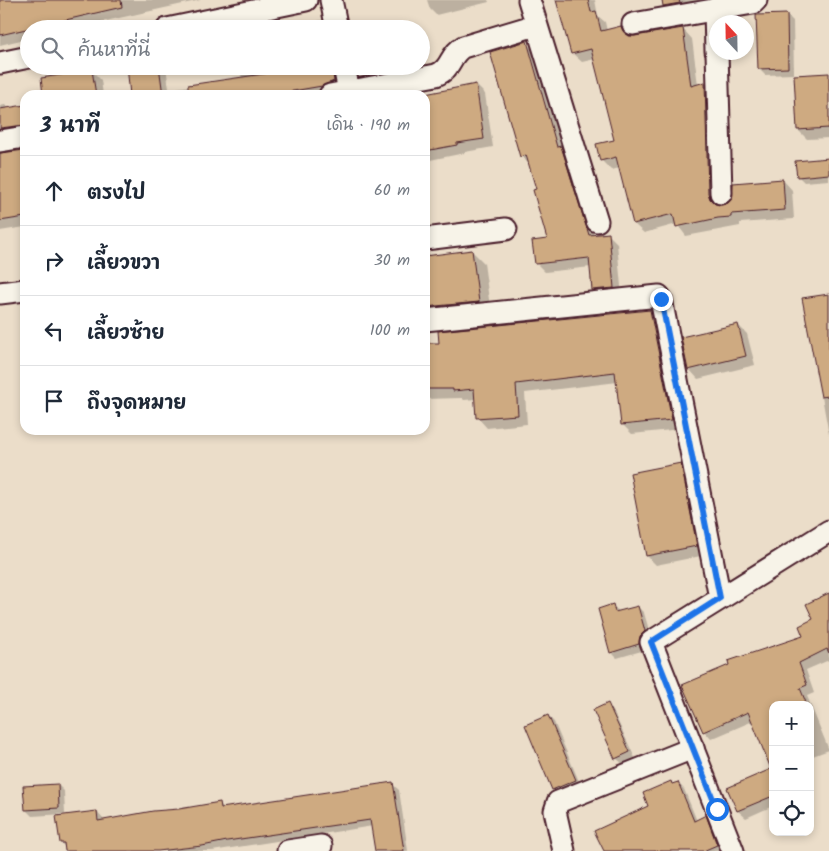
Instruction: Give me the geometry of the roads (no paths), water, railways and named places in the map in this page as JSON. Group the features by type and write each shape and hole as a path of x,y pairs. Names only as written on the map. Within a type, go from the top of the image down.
{"street":[{"path":"210,20 306,0"},
{"path":"331,0 334,20"},
{"path":"529,0 597,221"},
{"path":"633,24 753,3 756,0"},
{"path":"715,9 715,15"},
{"path":"360,90 436,75 446,70 457,51 463,47 536,26"},
{"path":"0,63 20,59"},
{"path":"716,60 721,192"},
{"path":"341,90 343,75"},
{"path":"0,141 20,139"},
{"path":"430,238 506,229"},
{"path":"0,293 20,291"},
{"path":"430,319 659,296 720,598"},
{"path":"733,851 651,642 829,531"},
{"path":"564,851 556,811 558,802 693,748"},
{"path":"288,851 321,846"}]}
